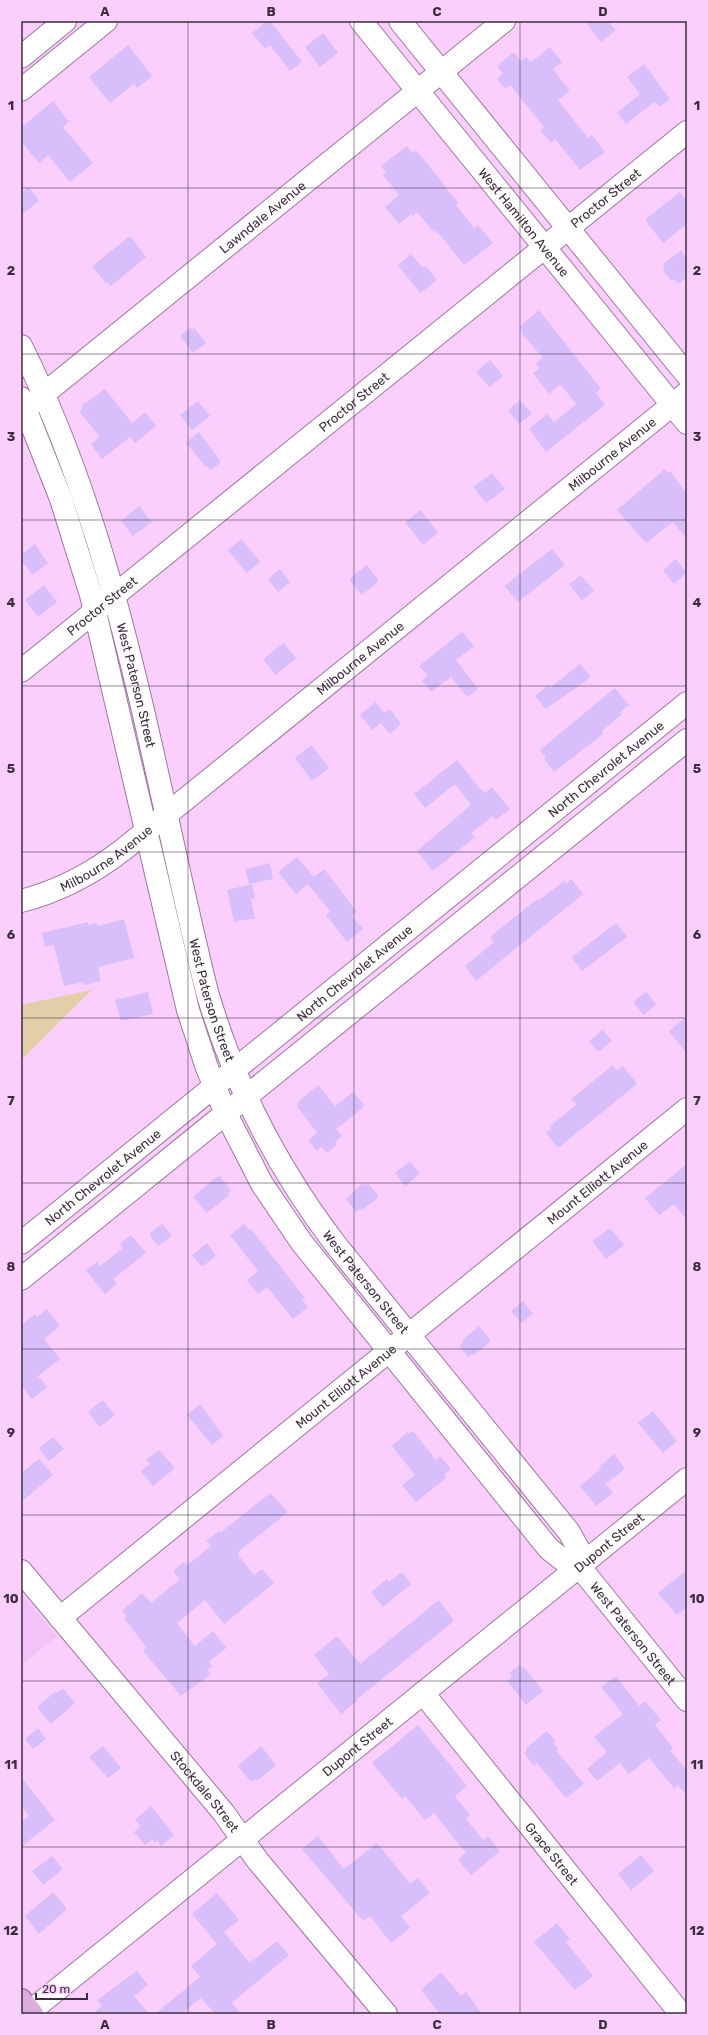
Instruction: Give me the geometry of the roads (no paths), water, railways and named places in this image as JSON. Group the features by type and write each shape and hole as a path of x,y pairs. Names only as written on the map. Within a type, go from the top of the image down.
{"street":[{"path":"21,57 65,21"},
{"name":"West Hamilton Avenue","path":"361,21 544,248 680,399 687,423"},
{"path":"400,21 687,375"},
{"name":"Lawndale Avenue","path":"23,407 44,394 504,21"},
{"path":"21,90 95,24"},
{"name":"Proctor Street","path":"21,671 96,612 687,132"},
{"name":"West Paterson Street","path":"21,346 44,394 87,504 115,596 207,992 234,1070 246,1097 277,1158 310,1209 336,1245 569,1532 579,1550 579,1566"},
{"name":"Milbourne Avenue","path":"21,901 58,890 78,880 111,859 680,399"},
{"name":"West Paterson Street","path":"23,407 61,499 96,612 190,1016 214,1086 226,1114 256,1174 288,1225 549,1549 567,1563 579,1566 687,1700"},
{"name":"North Chevrolet Avenue","path":"21,1243 687,703"},
{"path":"21,1279 687,740"},
{"path":"534,827 552,850"},
{"name":"Mount Elliott Avenue","path":"60,1618 687,1109"},
{"name":"Dupont Street","path":"27,2010 243,1839 687,1479"},
{"name":"Stockdale Street","path":"21,1571 223,1812 258,1861 386,2014"},
{"name":"Grace Street","path":"423,1693 681,2014"}]}
